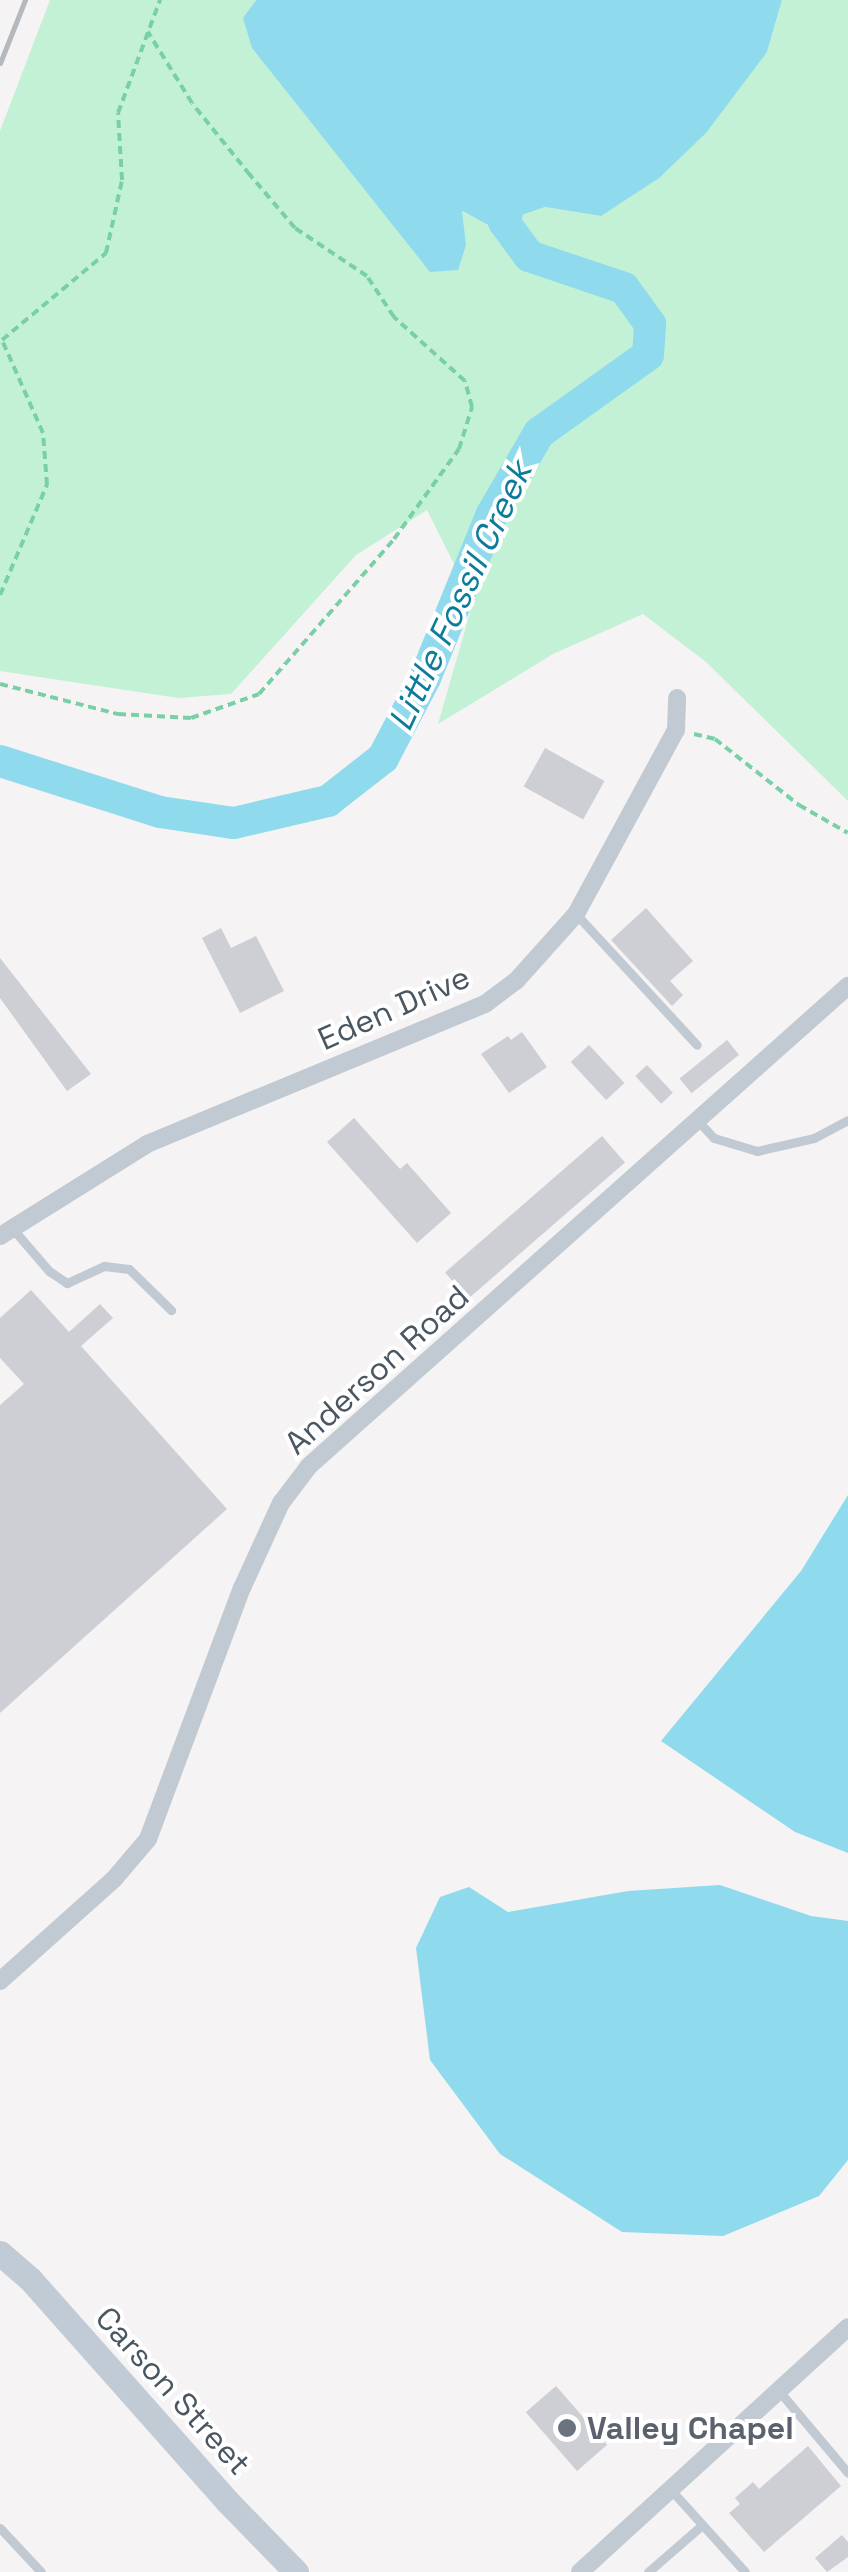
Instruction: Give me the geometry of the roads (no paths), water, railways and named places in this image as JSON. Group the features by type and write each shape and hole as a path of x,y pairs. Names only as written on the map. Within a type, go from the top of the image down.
{"street":[{"name":"Eden Drive","path":"6,1232 147,1144 484,1004 543,955 576,914 676,730 677,698"},
{"name":"Anderson Road","path":"0,1981 114,1879 148,1839 242,1588 281,1503 309,1466 848,986"},
{"name":"Carson Street","path":"0,2254 30,2279 227,2501 296,2572"},
{"path":"580,2572 848,2327"}],"lane":[{"path":"576,914 697,1046"},
{"path":"697,1120 714,1138 757,1151 814,1138 848,1120"},
{"path":"6,1232 67,1283 104,1266 130,1269 171,1310"},
{"path":"779,2391 848,2473"},
{"path":"670,2490 744,2572"},
{"path":"648,2572 702,2525"},
{"path":"0,2528 41,2572"}],"water":[{"path":"256,0 782,0 767,52 706,133 659,178 601,216 545,207 490,226 462,211 466,245 458,270 430,272 252,48 243,18"},
{"path":"848,1495 848,1853 795,1832 661,1741 801,1571"},
{"path":"720,1885 811,1916 848,1921 848,2160 819,2196 723,2236 622,2232 500,2154 430,2060 416,1948 440,1897 469,1887 508,1912 628,1891"}],"waterway":[{"name":"Little Fossil Creek","path":"0,761 160,812 234,823 328,801 383,758 425,678 492,514 539,433 648,355 650,324 624,288 529,256 504,222 517,182"}],"railway":[{"path":"0,63 25,0"}],"place":[{"name":"Valley Chapel","path":"567,2428"}]}
